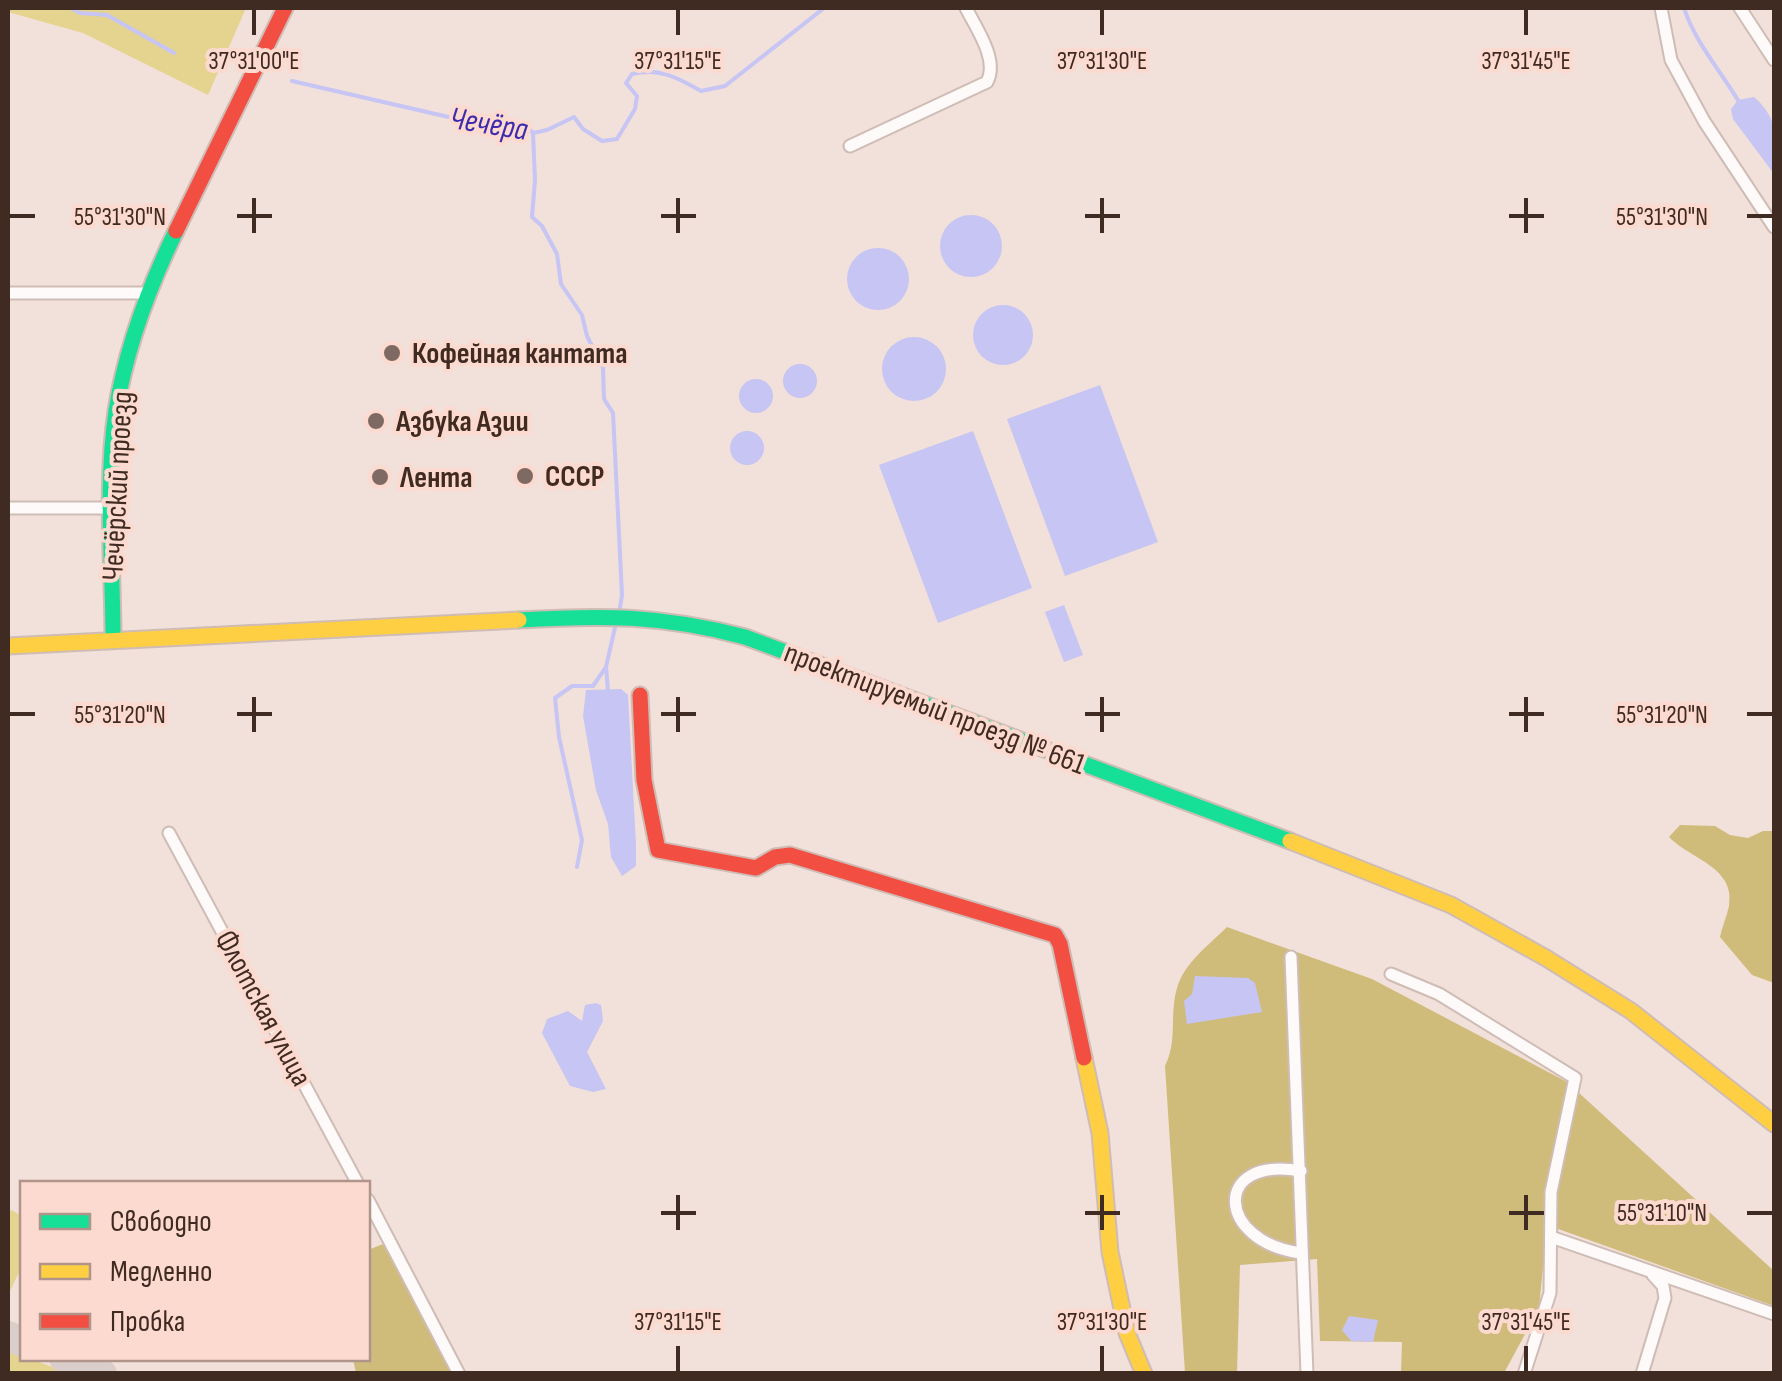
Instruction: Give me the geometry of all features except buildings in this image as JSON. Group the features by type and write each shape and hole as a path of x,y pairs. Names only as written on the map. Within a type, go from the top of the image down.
{"main road":[{"name":"Чечёрский проезд","path":"113,640 112,508 119,398 134,330 148,293 285,8"},
{"name":"проектируемый проезд № 661","path":"8,646 608,616 696,624 745,637 1452,905 1632,1011 1774,1124"},
{"path":"640,694 644,780 658,850 756,868 776,857 790,855 1054,934 1060,944 1100,1133 1110,1252 1128,1333 1144,1374"}],"street":[{"path":"850,146 987,82 992,74 990,60 966,8"},
{"path":"1661,8 1671,60 1704,121 1774,227"},
{"path":"1740,8 1774,60"},
{"path":"8,293 148,293"},
{"path":"8,508 112,508"},
{"name":"Флотская улица","path":"169,833 356,1181"},
{"path":"1291,957 1307,1374"},
{"path":"1391,974 1439,994 1575,1078 1551,1192 1550,1292 1524,1374"},
{"path":"1301,1171 1267,1168 1248,1176 1235,1202 1243,1226 1260,1242 1281,1251 1301,1253"},
{"path":"370,1204 459,1374"},
{"path":"1551,1236 1774,1314"},
{"path":"1642,1374 1664,1298 1662,1286 1652,1273"}],"shaded area":[{"path":"8,8 246,8 208,95 83,33 8,12"},
{"path":"1680,825 1715,826 1730,835 1748,838 1774,831 1774,983 1752,975 1720,937 1729,906 1726,882 1710,865 1669,837"},
{"path":"1227,927 1372,979 1567,1082 1774,1271 1774,1306 1547,1225 1539,1308 1504,1373 1401,1373 1402,1342 1320,1341 1317,1259 1240,1265 1237,1373 1185,1373 1165,1066 1180,979"},
{"path":"12,1210 20,1216 20,1270 8,1295 8,1213"},
{"path":"383,1244 452,1373 356,1373 353,1361 370,1361 370,1249"},
{"path":"8,1349 20,1354 20,1361 36,1361 68,1373 8,1373"}],"water":[{"path":"1754,97 1772,123 1774,174 1733,119 1731,109 1738,100"},
{"path":"971,215 993,224 1002,246 993,268 971,277 949,268 940,246 949,224"},
{"path":"878,248 900,257 909,279 900,301 878,310 856,301 847,279 856,257"},
{"path":"1003,305 1024,314 1033,335 1024,356 1003,365 982,356 973,335 982,314"},
{"path":"914,337 936,347 946,369 936,391 914,401 892,391 882,369 892,347"},
{"path":"800,364 812,369 817,381 812,393 800,398 788,393 783,381 788,369"},
{"path":"756,379 768,384 773,396 768,408 756,413 744,408 739,396 744,384"},
{"path":"1100,385 1158,542 1065,576 1007,419"},
{"path":"747,431 759,436 764,448 759,460 747,465 735,460 730,448 735,436"},
{"path":"973,431 1032,588 938,623 879,465"},
{"path":"1064,605 1083,655 1064,662 1045,612"},
{"path":"621,689 628,695 636,845 636,866 622,876 611,857 608,824 596,790 583,716 586,690"},
{"path":"1195,976 1248,978 1255,983 1262,1012 1187,1024 1184,1001 1192,994"},
{"path":"585,1005 601,1005 603,1021 587,1052 606,1089 593,1092 570,1086 542,1033 547,1019 568,1011 582,1021"},
{"path":"1349,1316 1378,1320 1373,1342 1351,1341 1342,1330"}],"waterway":[{"name":"Чечёра","path":"71,8 80,13 107,15 174,53"},
{"name":"Чечёра","path":"292,81 514,132 526,126 533,133 547,130 574,117 583,129 602,141 617,139 635,109 637,96 626,83 632,74 660,73 701,91 725,86 824,8"},
{"path":"1684,8 1701,44 1739,102"},
{"path":"533,133 532,217 542,226 557,254 561,284 582,315 587,336 603,368 604,399 613,413 622,595 619,614"},
{"path":"608,691 606,667 616,623"},
{"path":"577,867 582,840 559,737 555,698 572,686 593,686 606,667"}],"taxiway":[{"path":"8,1336 20,1341"},
{"path":"71,1361 102,1374"}],"traffic: fast":[{"path":"113,640 110,496 116,411 139,319 176,231"},
{"path":"519,620 632,618 687,624 745,637 1290,841"}],"traffic: slow":[{"path":"8,646 519,620"},
{"path":"1290,841 1451,905 1546,958 1631,1011 1774,1124"},
{"path":"1084,1058 1100,1133 1110,1252 1127,1333 1144,1374"}],"traffic: jam":[{"path":"176,231 285,8"},
{"path":"640,695 644,780 658,850 756,868 775,857 790,855 1055,935 1084,1058"}],"place":[{"name":"Кофейная кантата","path":"392,353"},
{"name":"Азбука Азии","path":"376,421"},
{"name":"СССР","path":"525,476"},
{"name":"Лента","path":"380,477"}]}
